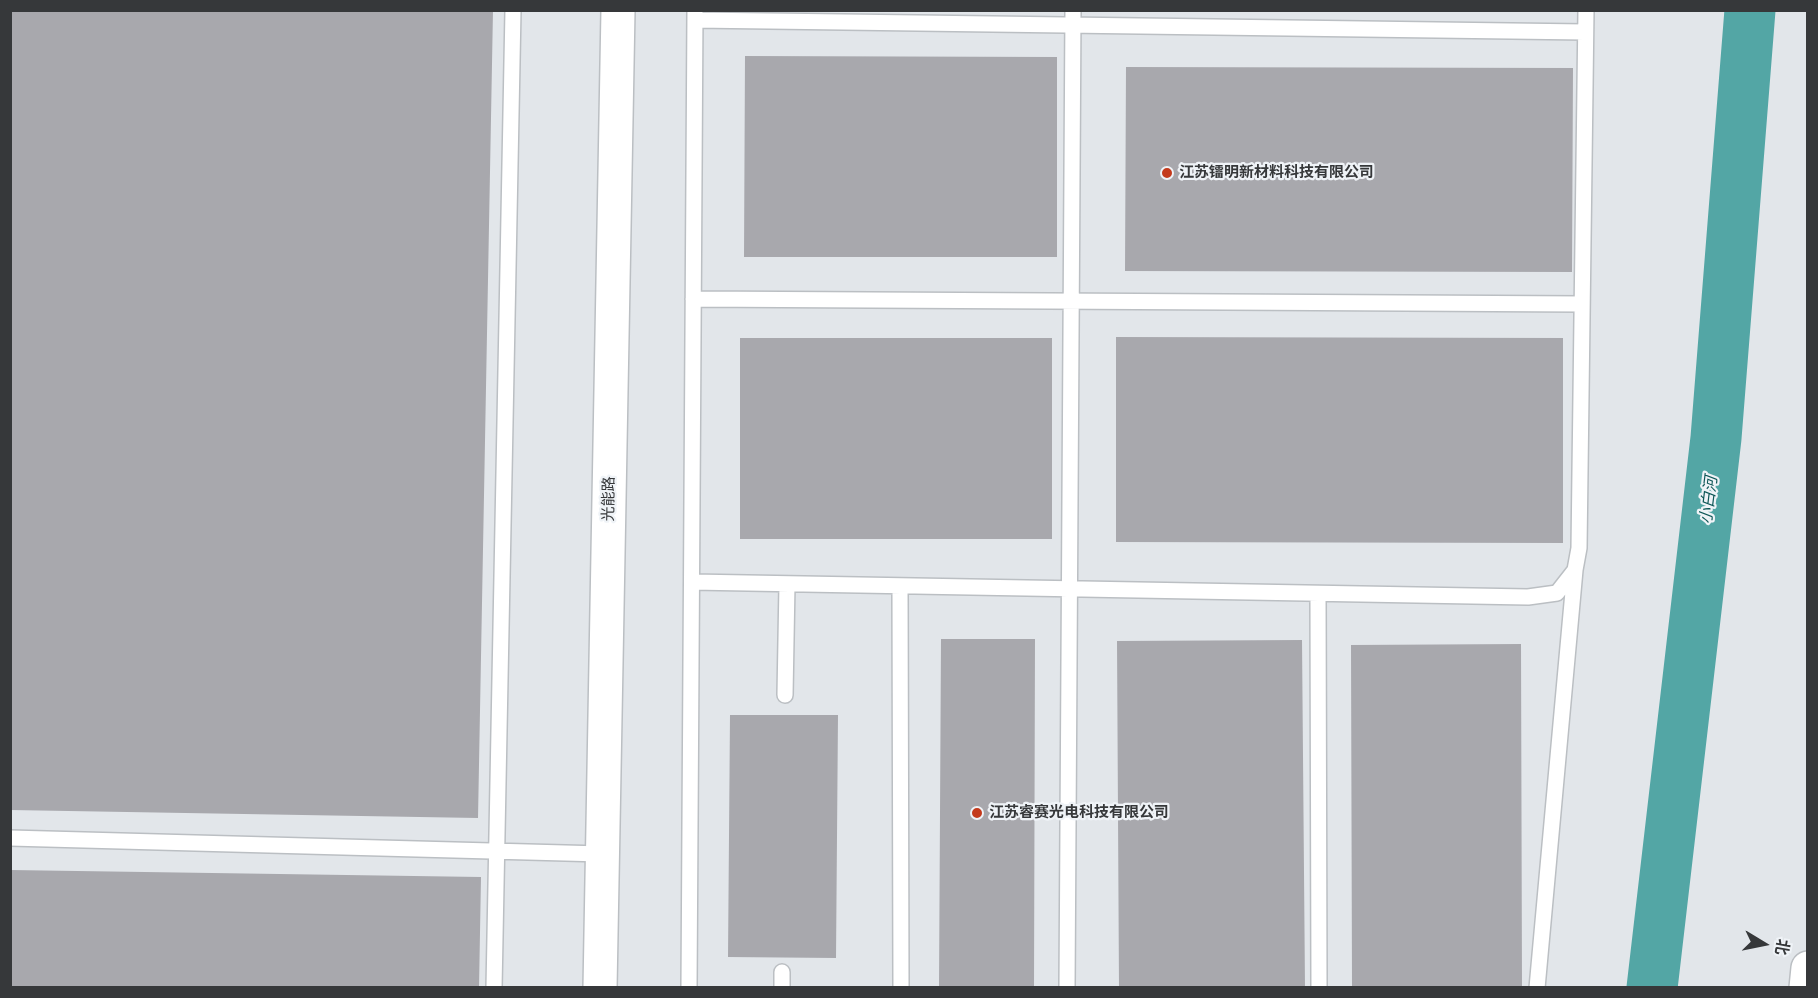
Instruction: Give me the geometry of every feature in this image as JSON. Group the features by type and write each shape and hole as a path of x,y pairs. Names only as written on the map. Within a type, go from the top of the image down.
{"street":[{"name":"光能路","path":"600,987 618,10"},
{"path":"1806,987 1808,968"}],"lane":[{"path":"494,987 513,10"},
{"path":"1538,987 1575,570 1579,548 1586,10"},
{"path":"689,987 695,15 1073,18 1585,33"},
{"path":"1067,987 1073,18"},
{"path":"693,299 1582,304"},
{"path":"692,582 1528,597 1557,593 1575,570"},
{"path":"785,695 787,584"},
{"path":"900,586 901,987"},
{"path":"1318,594 1319,987"},
{"path":"10,838 602,854"},
{"path":"782,972 782,987"}],"building":[{"path":"10,10 493,10 478,818 10,810"},
{"path":"745,56 1057,57 1057,257 744,257"},
{"path":"1126,67 1573,68 1572,272 1125,271"},
{"path":"1116,337 1563,338 1563,543 1116,542"},
{"path":"740,338 1052,338 1052,539 740,539"},
{"path":"941,639 1035,639 1034,987 939,987"},
{"path":"1302,640 1305,988 1119,988 1117,641"},
{"path":"1521,644 1522,988 1352,988 1351,645"},
{"path":"730,715 838,715 836,958 728,957"},
{"path":"10,870 481,877 479,988 10,988"}],"waterway":[{"name":"小白河","path":"1652,988 1716,438 1750,10"}],"place":[{"name":"江苏镭明新材料科技有限公司","path":"1167,173"},
{"name":"江苏睿赛光电科技有限公司","path":"977,813"}]}
